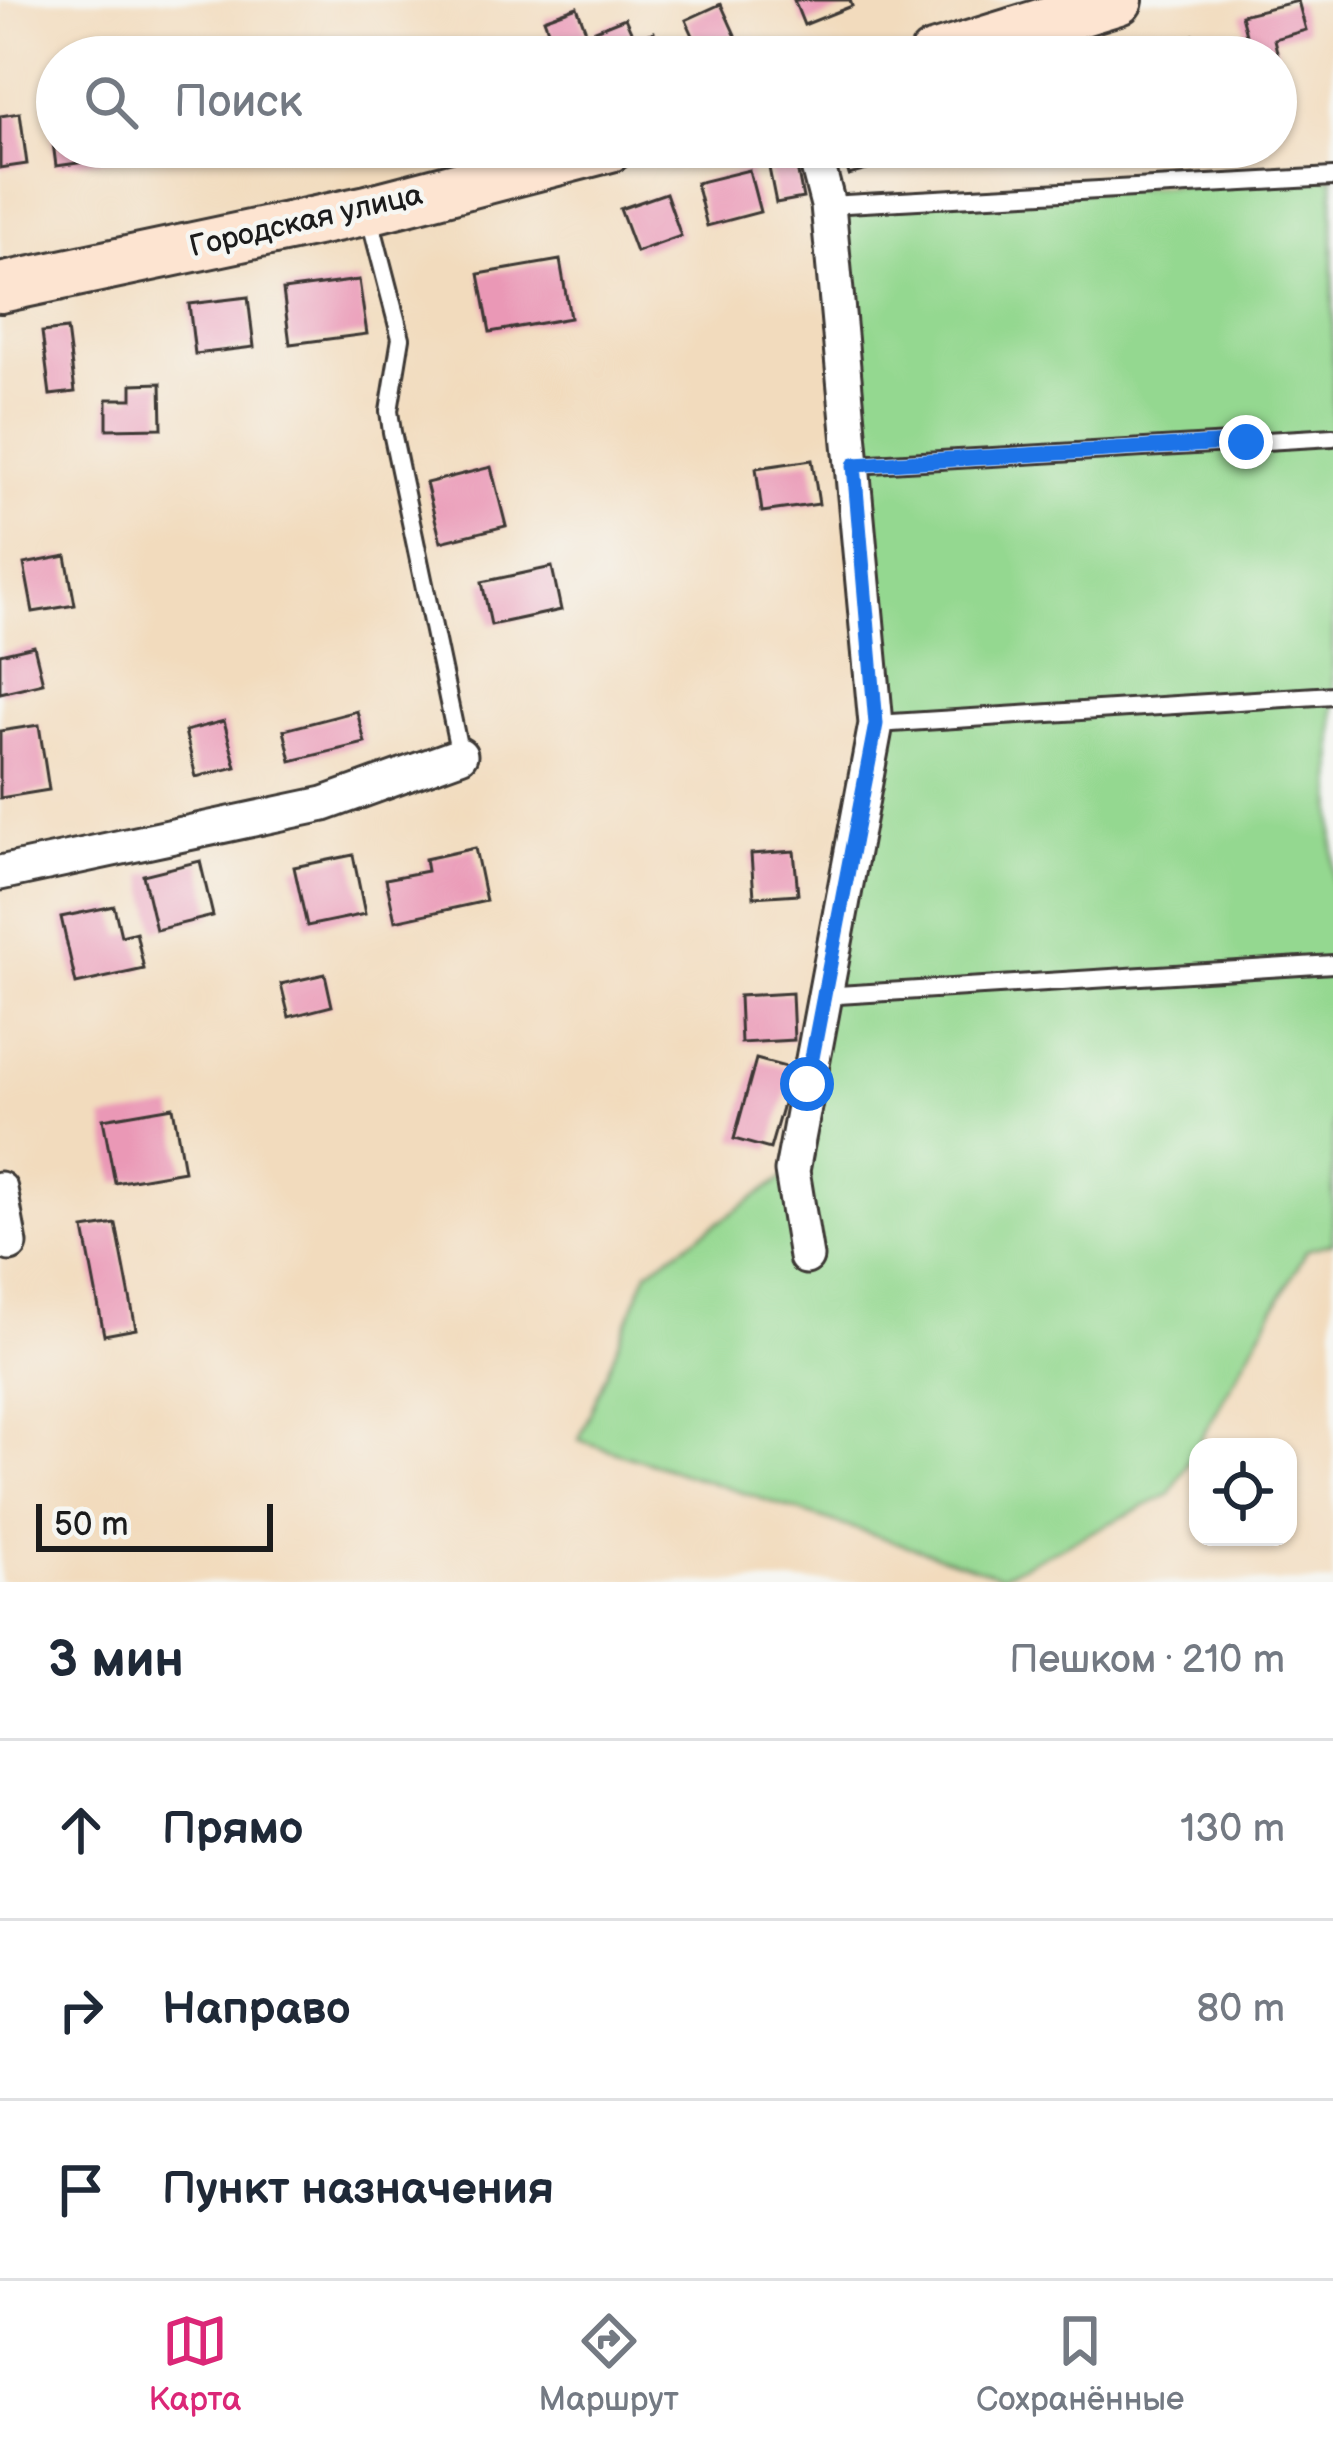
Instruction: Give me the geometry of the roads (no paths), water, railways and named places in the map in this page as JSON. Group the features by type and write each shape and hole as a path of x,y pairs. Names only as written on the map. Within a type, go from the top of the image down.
{"street":[{"path":"1001,36 1118,0"},
{"name":"Городская улица","path":"0,288 368,210 529,168"},
{"path":"806,1257 793,1171 821,996 876,724 828,205 818,168"},
{"path":"0,873 324,804 460,755"},
{"path":"0,1189 10,1244"}],"lane":[{"path":"828,205 1333,177"},
{"path":"368,210 401,338 389,411 392,432 460,755"},
{"path":"854,465 1333,437"},
{"path":"876,724 1333,694"},
{"path":"821,996 1333,964"}]}
